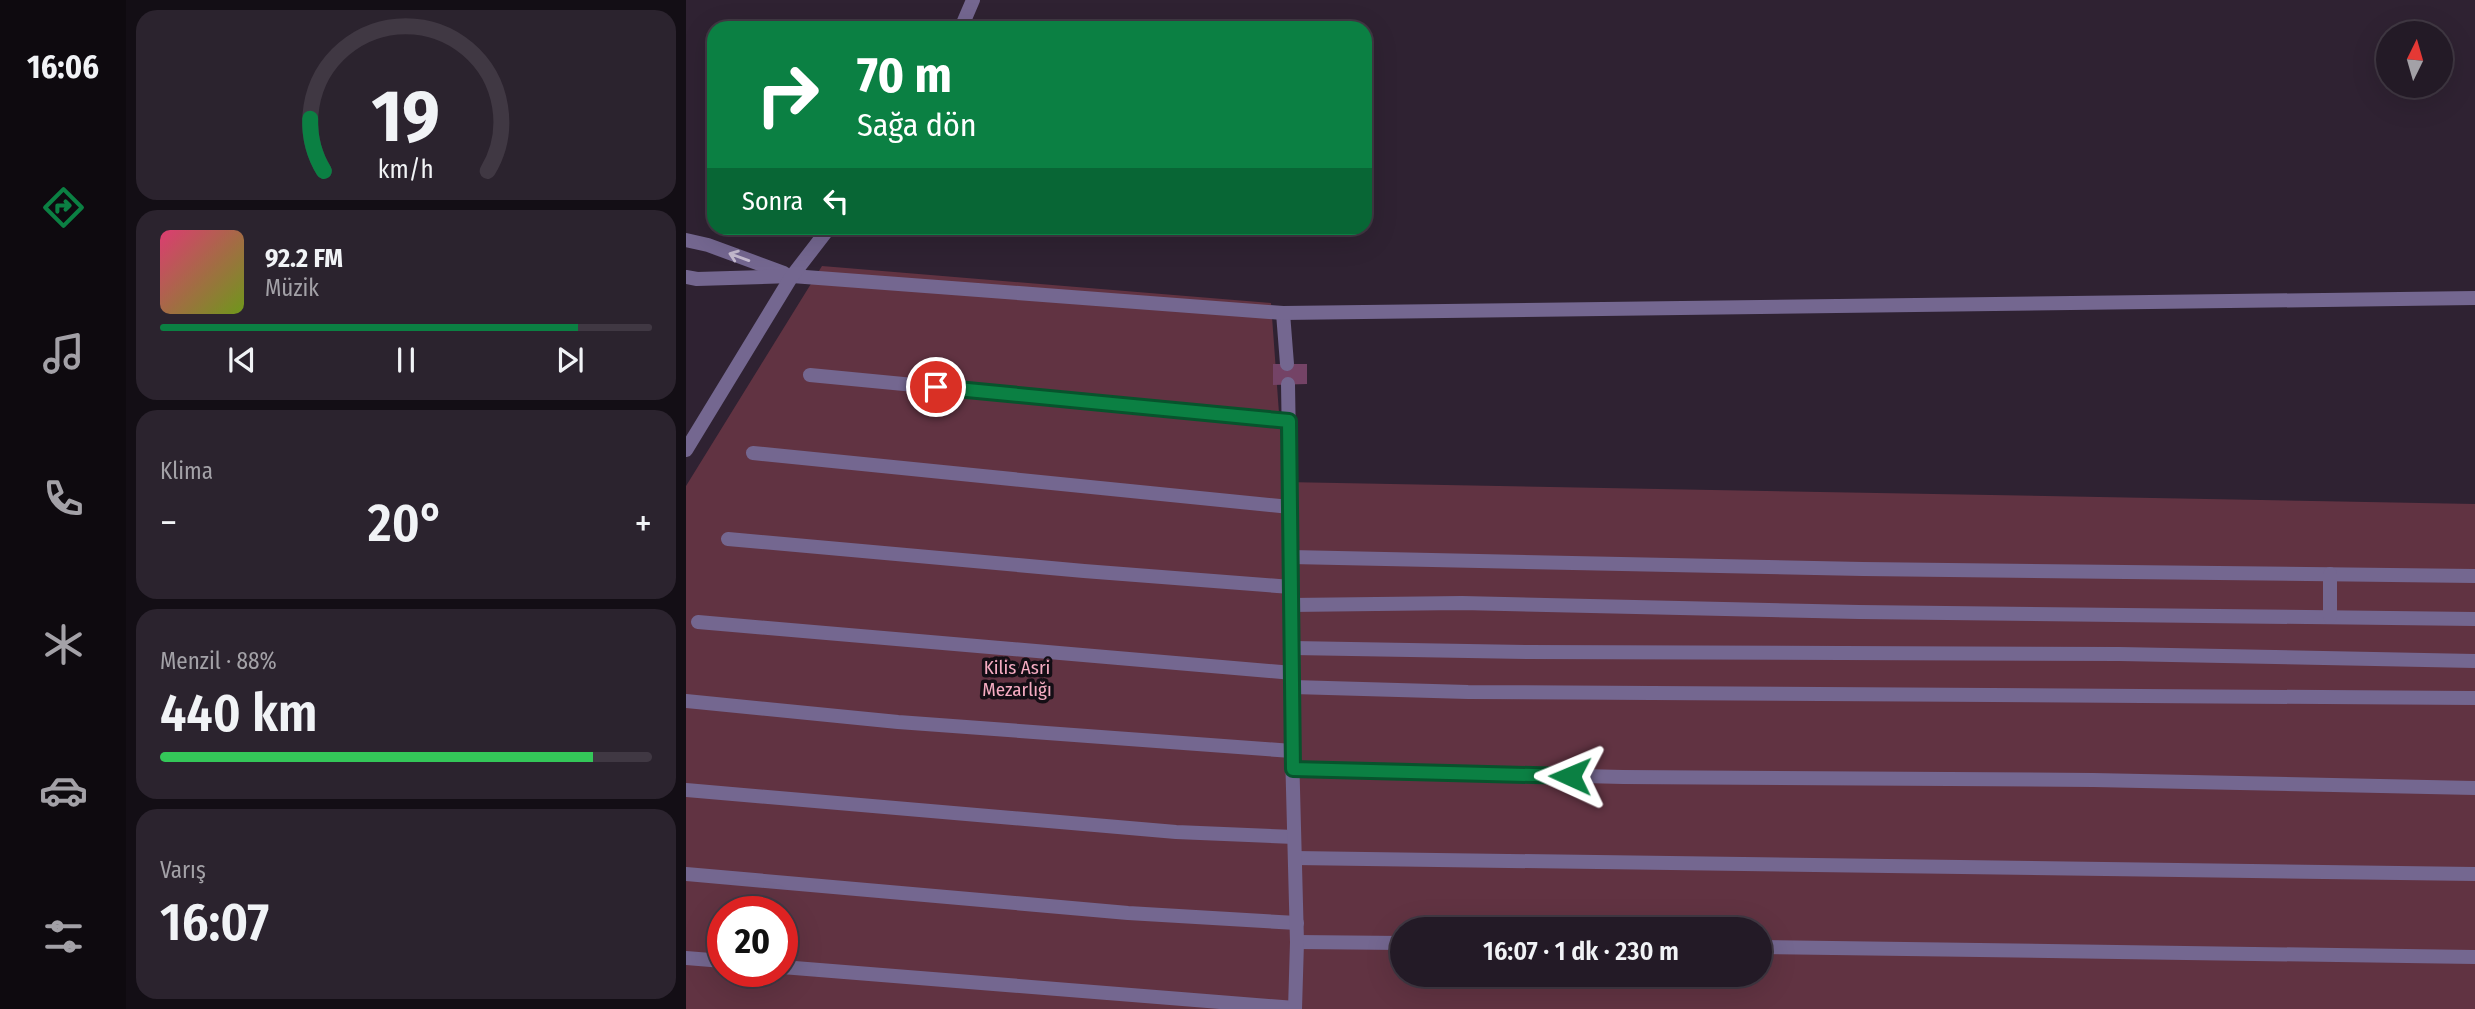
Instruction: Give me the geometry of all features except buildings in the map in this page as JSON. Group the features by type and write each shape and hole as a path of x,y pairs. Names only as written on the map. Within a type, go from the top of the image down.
{"street":[{"path":"964,21 973,0"},
{"path":"686,450 792,276 824,235"},
{"path":"686,240 708,245 792,276"},
{"path":"686,277 697,279 792,276 1283,313 2475,298"},
{"path":"1283,313 1287,364"},
{"path":"810,375 1289,421"},
{"path":"798,968 1295,1009 1297,923 1292,751 1293,648 1288,384"},
{"path":"752,453 1290,507"},
{"path":"728,539 1291,587"},
{"path":"1291,557 1944,570 2475,576"},
{"path":"2330,574 2330,617"},
{"path":"1291,605 1462,603 1860,612 2475,619"},
{"path":"698,622 1293,680 1482,692 2475,698"},
{"path":"1293,648 1526,652 2119,654 2475,662"},
{"path":"686,701 898,722 1292,751"},
{"path":"1293,769 1623,778 2080,780 2475,788"},
{"path":"686,790 1176,832 1294,837"},
{"path":"1295,858 2475,874"},
{"path":"686,874 1128,913 1297,923"},
{"path":"1297,942 1390,943"},
{"path":"1772,947 2475,957"},
{"path":"686,958 707,960"}],"green space":[{"name":"Kilis Asri Mezarlığı","path":"822,266 1271,303 1284,482 2475,504 2475,1009 686,1009 686,486"}],"route":[{"path":"936,387 1289,421 1293,769 1570,776"}]}
